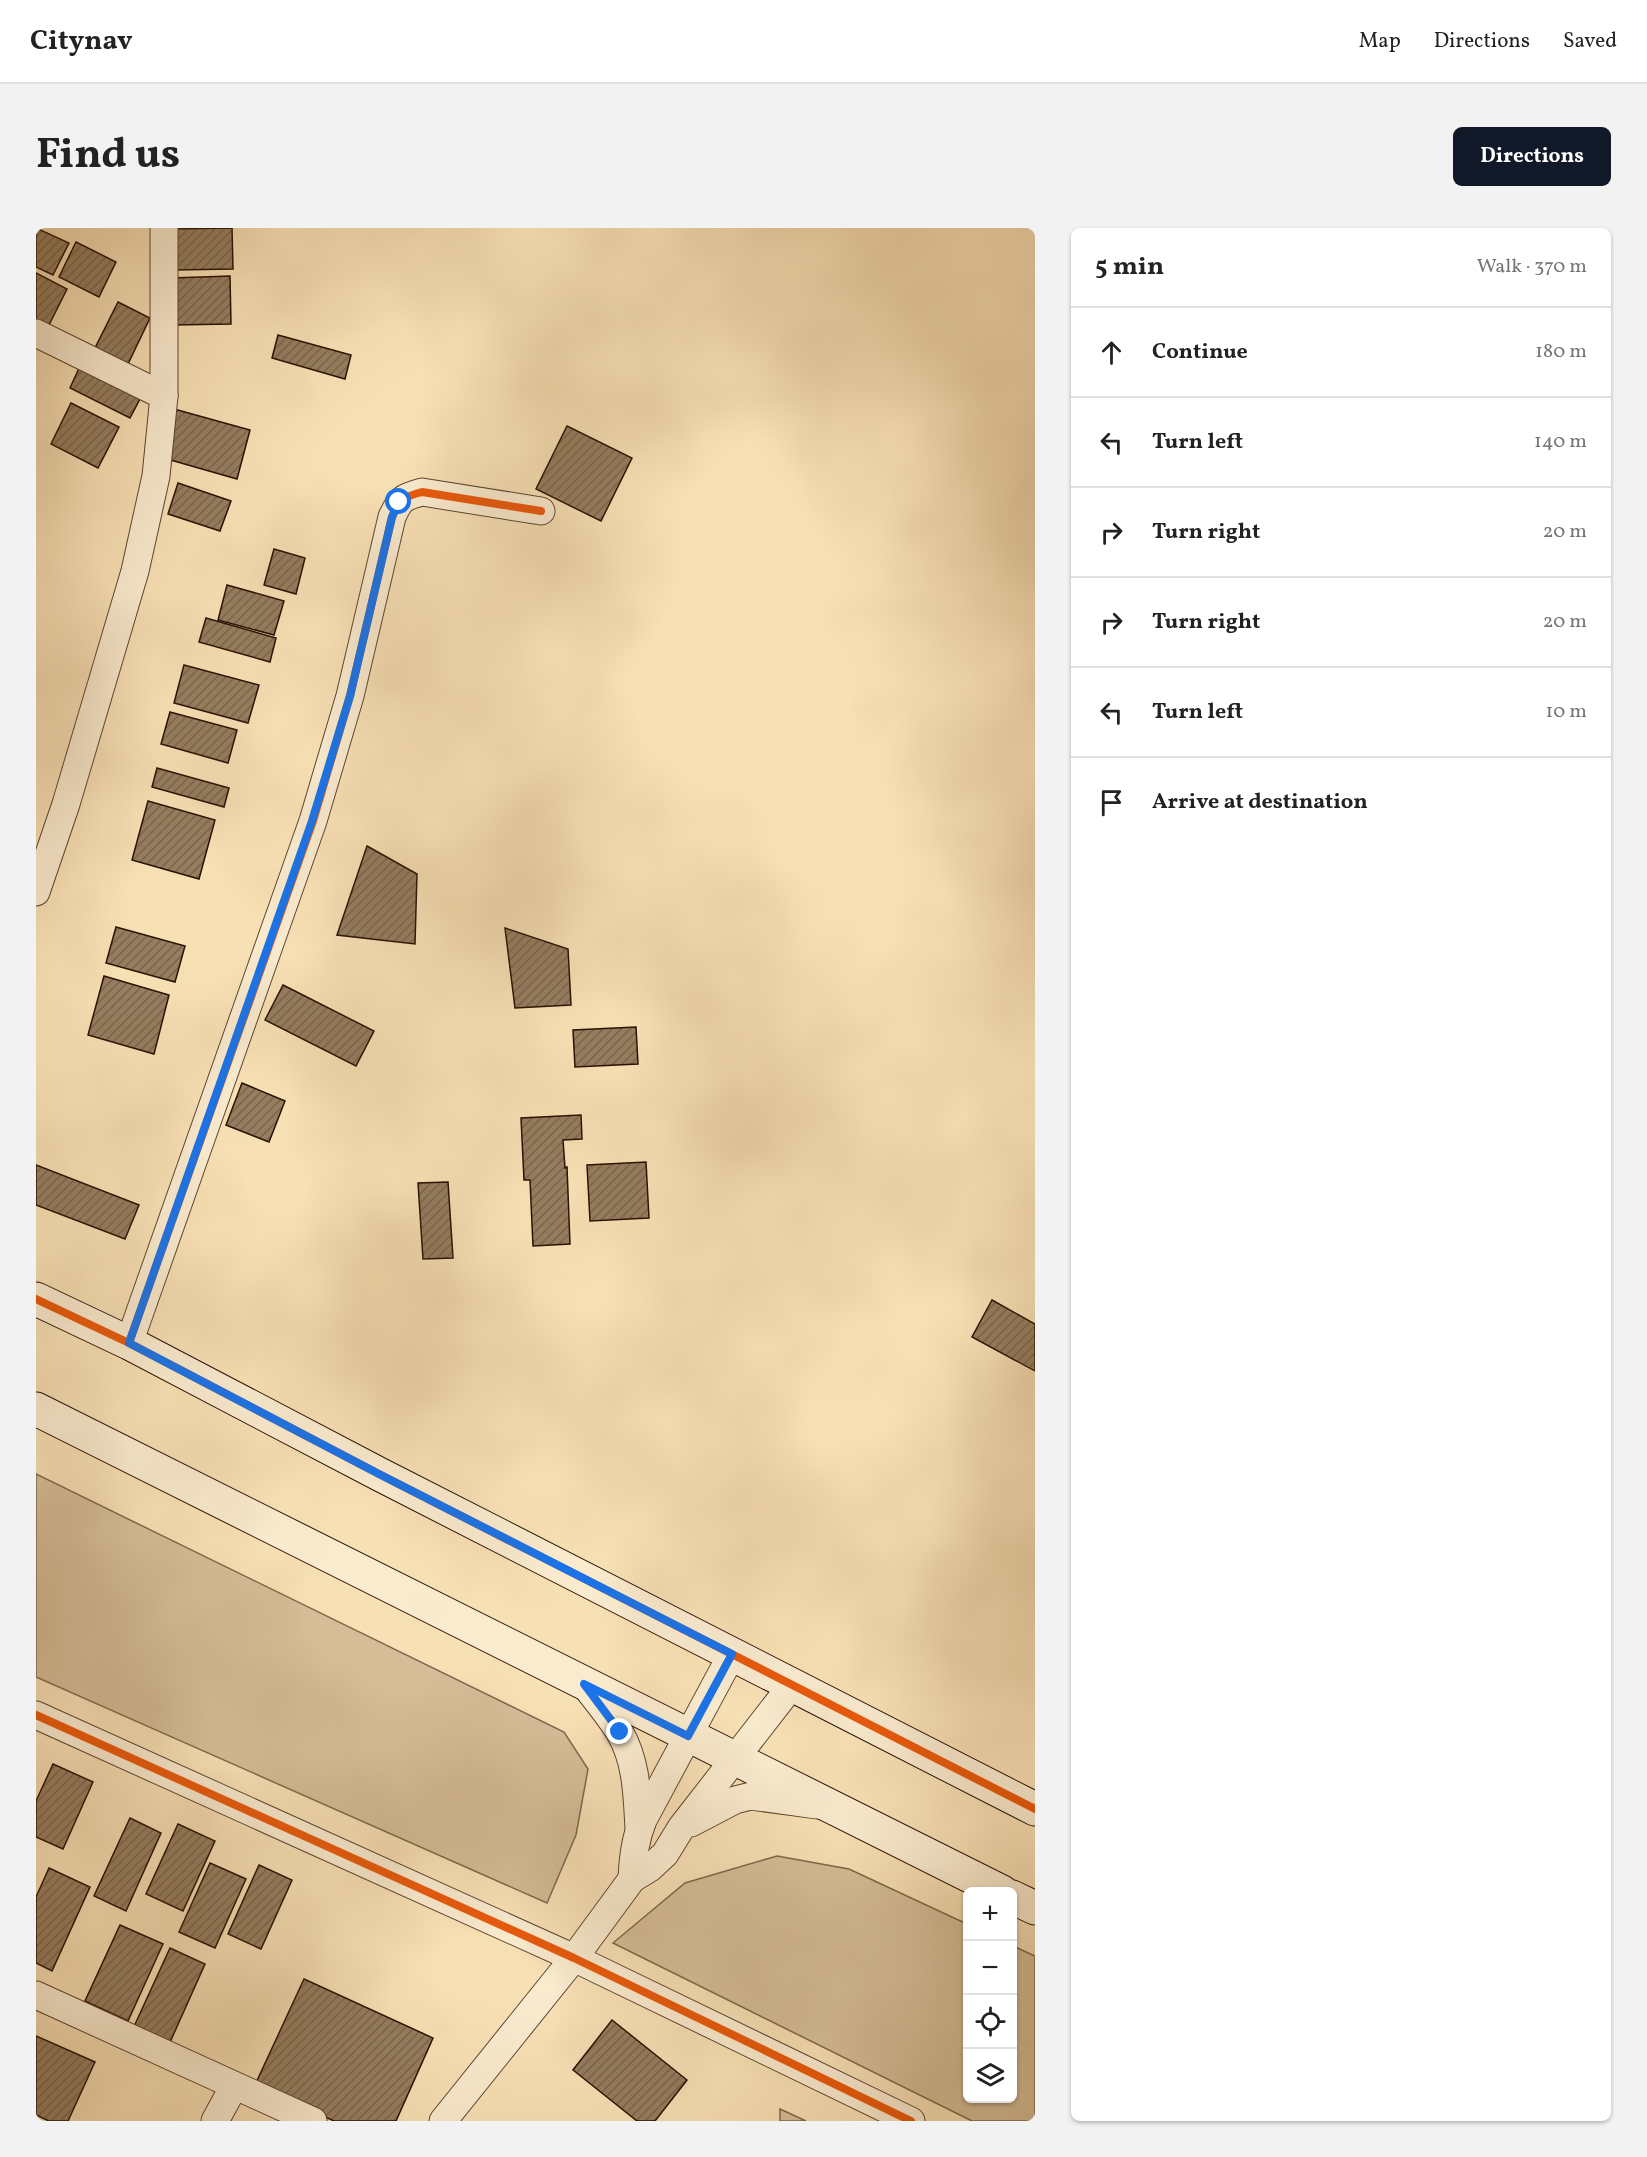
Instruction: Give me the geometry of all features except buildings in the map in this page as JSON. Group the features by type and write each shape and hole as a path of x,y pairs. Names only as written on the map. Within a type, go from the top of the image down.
{"street":[{"path":"36,892 66,804 135,571 156,476 164,396 164,228"},
{"path":"36,333 164,396"},
{"path":"129,1343 312,821 350,696 392,517 399,502 407,496 422,492 541,511"},
{"path":"36,1299 129,1343 390,1480 1035,1809"},
{"path":"36,1409 688,1736 736,1757 992,1887"},
{"path":"632,1879 633,1856 640,1829 732,1654"},
{"path":"584,1684 620,1732 630,1757 640,1829"},
{"path":"443,2121 574,1958 632,1879 657,1862 792,1685"},
{"path":"36,1715 574,1958 911,2121"},
{"path":"681,1828 735,1800 751,1796 833,1808"},
{"path":"1017,1899 1035,1908"},
{"path":"36,1995 313,2121"},
{"path":"215,2121 234,2086"}],"shaded area":[{"path":"36,1474 564,1732 588,1769 576,1835 547,1903 36,1677"},
{"path":"777,1856 849,1869 963,1922 963,2103 1017,2103 1017,1948 1035,1956 1035,2121 972,2121 613,1943 685,1883"},
{"path":"780,2109 806,2121 780,2121"}],"cycle path":[{"path":"129,1343 313,821 350,696 392,517 400,502 410,495 422,492 541,511"},
{"path":"36,1299 129,1343 379,1474 1035,1809"},
{"path":"36,1715 574,1958 911,2121"}],"route":[{"path":"399,502 392,517 378,572 350,696 312,821 129,1343 379,1474 732,1654 688,1736 584,1684 620,1732"}]}
